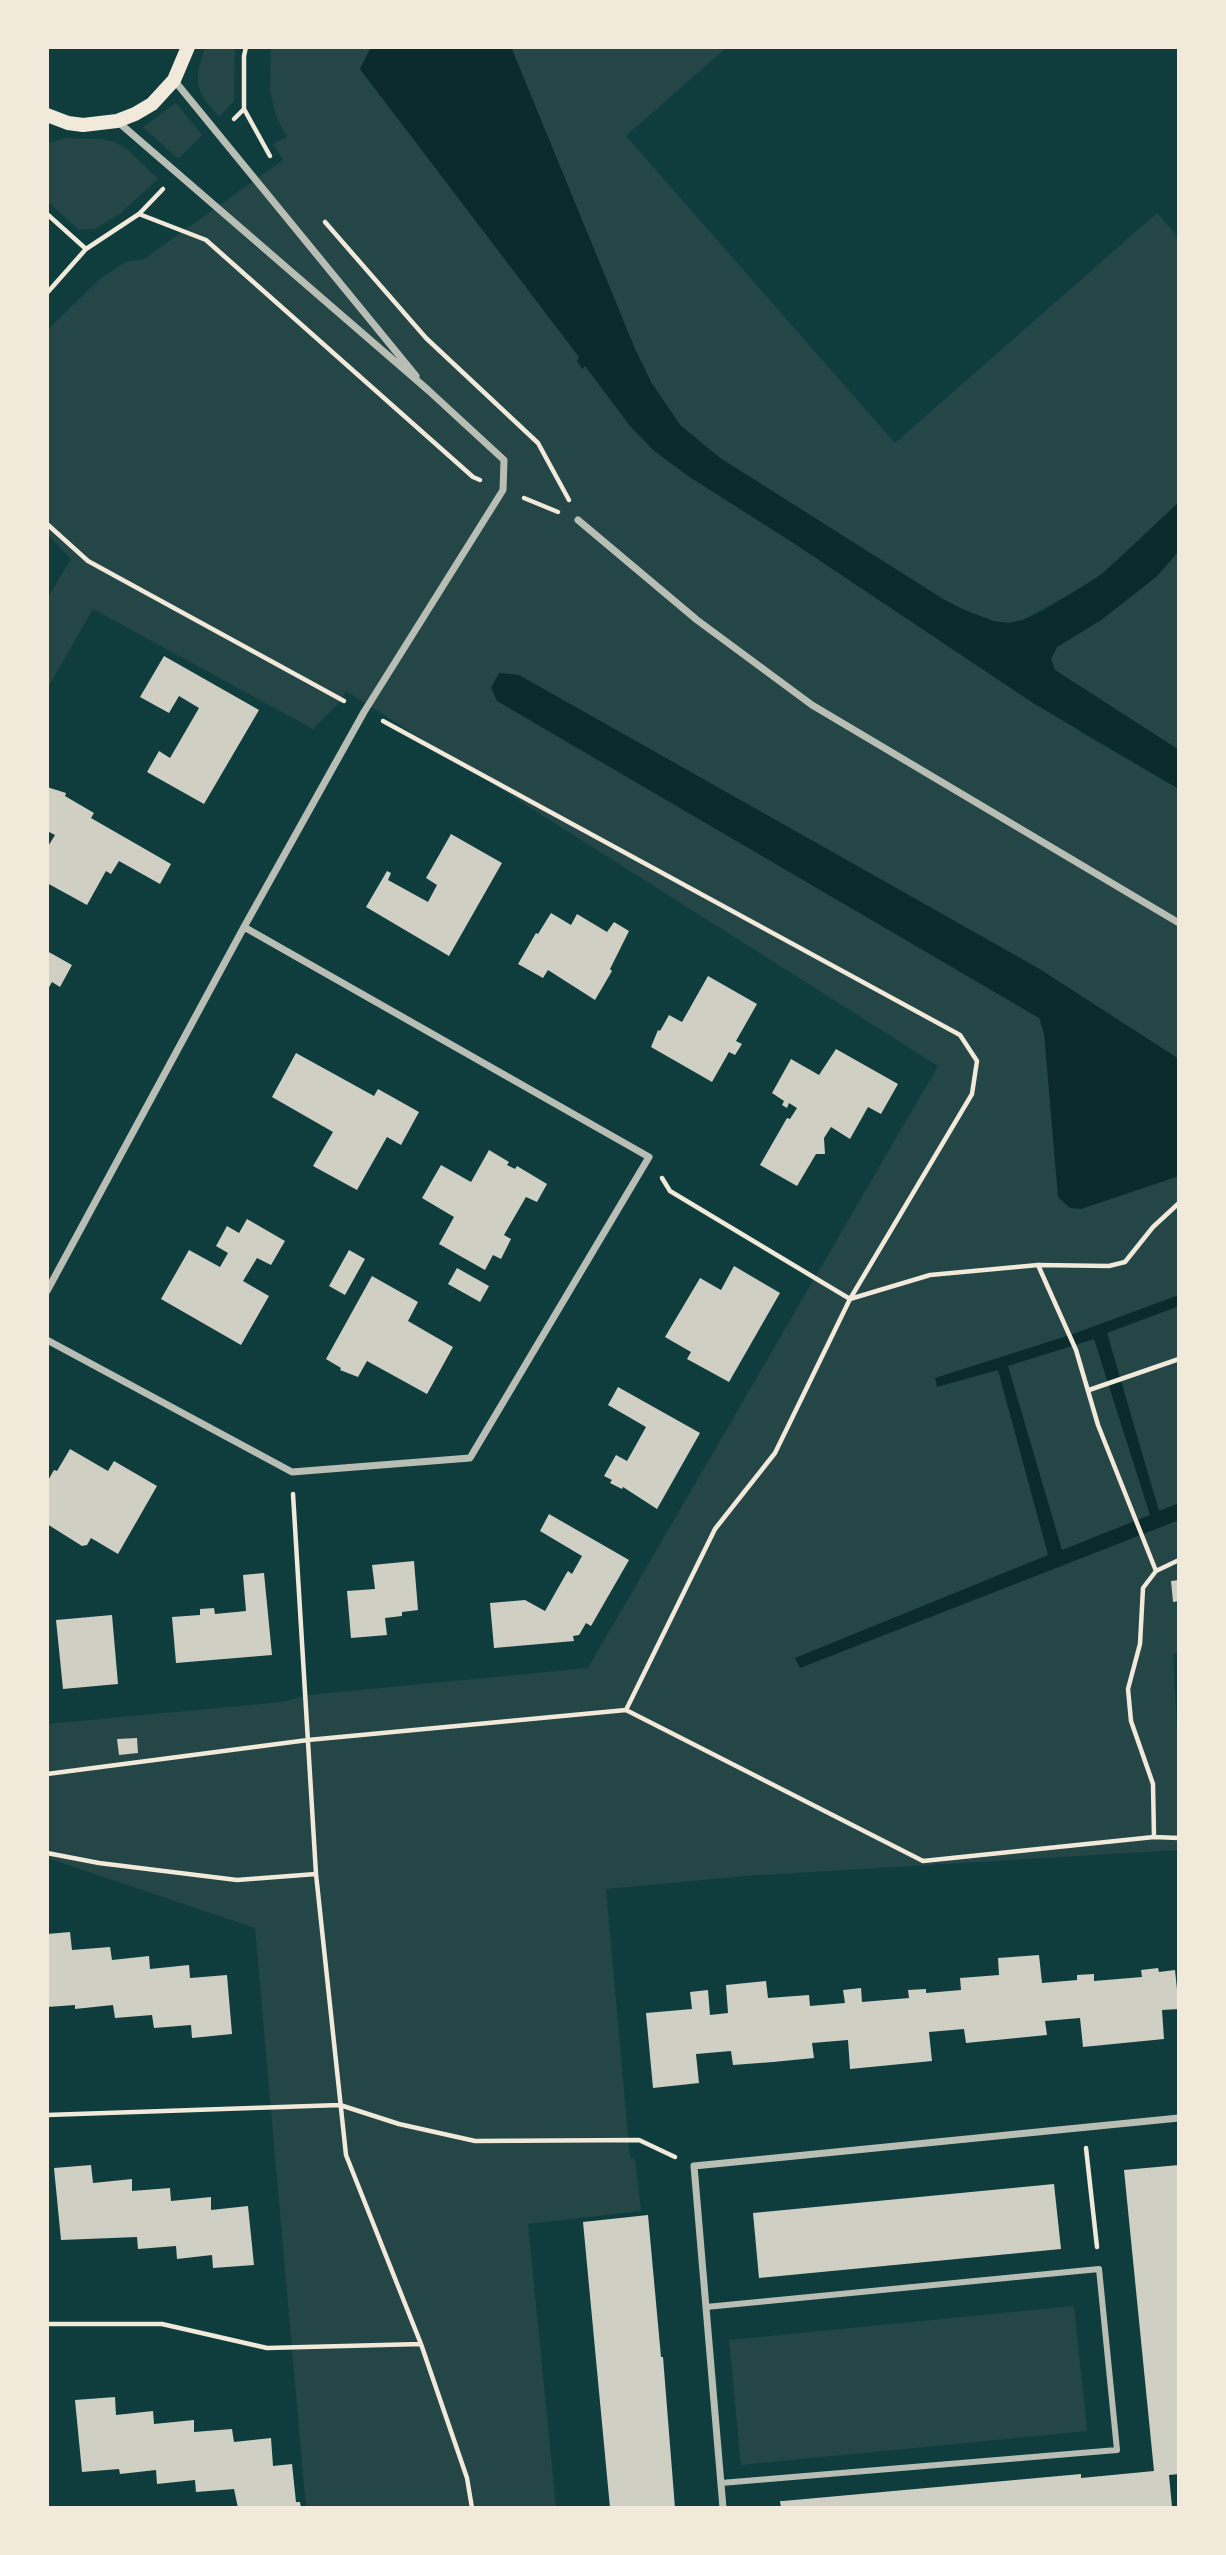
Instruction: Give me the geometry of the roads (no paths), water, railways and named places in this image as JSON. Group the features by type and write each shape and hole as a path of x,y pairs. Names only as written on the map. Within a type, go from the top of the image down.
{"main road":[{"path":"50,120 83,125 117,121 152,104 174,80 188,47"}],"street":[{"path":"174,80 428,390"},
{"path":"47,1291 244,927 365,712 503,490 504,460 428,390 117,121"},
{"path":"578,520 697,620 812,705 1179,923"},
{"path":"47,1340 292,1472 470,1458 649,1157 244,927"},
{"path":"723,2508 694,2166 1179,2118"},
{"path":"706,2307 1099,2269 1117,2450 721,2483"}]}
